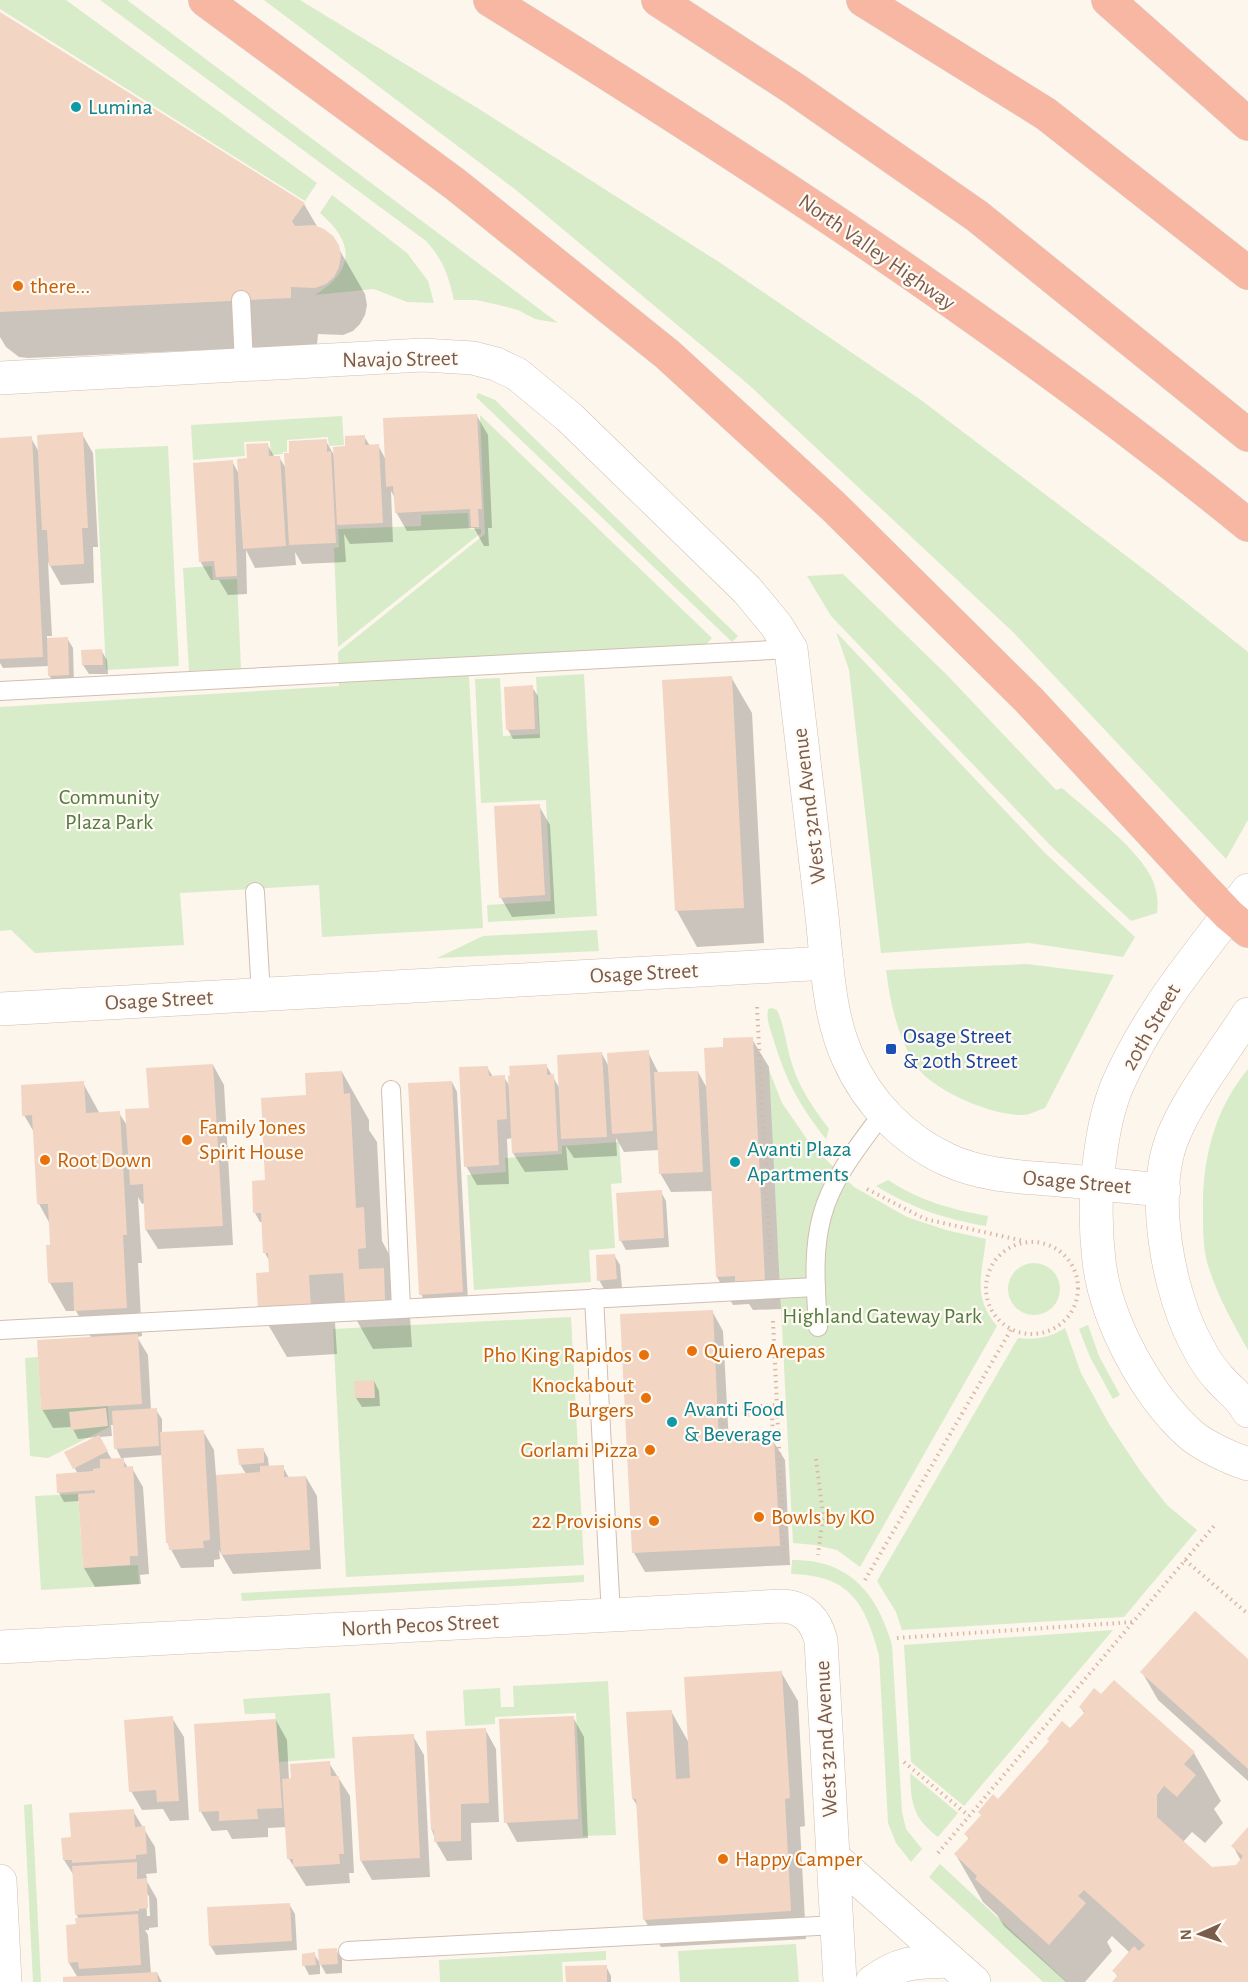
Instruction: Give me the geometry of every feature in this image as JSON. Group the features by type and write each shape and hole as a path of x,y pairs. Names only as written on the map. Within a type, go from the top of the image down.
{"highway":[{"path":"205,0 455,184 667,354 833,506 1242,912"},
{"name":"North Valley Highway","path":"490,0 646,98 936,292 1076,393 1248,525"},
{"path":"658,0 793,88 977,216 1248,435"},
{"path":"863,0 1046,114 1248,273"},
{"path":"1108,0 1248,124"}],"street":[{"name":"Navajo Street","path":"0,378 435,355 473,358 496,364 517,374 569,417 747,590 776,624 791,649"},
{"name":"West 32nd Avenue","path":"791,649 827,963"},
{"name":"20th Street","path":"1242,912 1172,986 1135,1049 1116,1088 1107,1120 1096,1184 1096,1217 1099,1264 1112,1311 1132,1359 1161,1405 1193,1437 1237,1461 1248,1464"},
{"name":"Osage Street","path":"0,1009 827,963 836,1024 848,1058 864,1087 883,1113 910,1137 950,1161 975,1169 1011,1176 1164,1190"},
{"path":"1248,1014 1184,1113 1173,1136 1167,1155 1163,1217 1169,1262 1179,1306 1198,1347 1217,1376 1244,1402 1248,1411"},
{"name":"North Pecos Street","path":"0,1647 787,1606 800,1610 810,1617 818,1628 821,1641"},
{"name":"West 32nd Avenue","path":"821,1641 840,1982"},
{"path":"833,1857 962,1972"},
{"path":"0,1881 5,1982"},
{"path":"872,1982 889,1970 912,1962 962,1972"}],"lane":[{"path":"241,300 244,364"},
{"path":"0,691 791,649"},
{"path":"255,892 261,995"},
{"path":"391,1090 401,1308"},
{"path":"818,1328 817,1243 822,1215 835,1184 883,1113"},
{"path":"0,1330 816,1287"},
{"path":"594,1298 611,1615"},
{"path":"348,1951 836,1925"}],"path":[{"path":"862,1186 925,1219 1054,1247 1074,1270 1077,1279 1076,1297 1069,1313 1054,1328 1034,1333 1024,1333 1003,1324 989,1304 986,1280 990,1268 1001,1254 1016,1244 1028,1242"},
{"path":"865,1580 1011,1328"},
{"path":"717,1404 722,1404 724,1441 774,1438 772,1413 744,1415 744,1407 777,1405"},
{"path":"816,1459 823,1515 818,1555"},
{"path":"938,1853 1214,1526"},
{"path":"1185,1560 1248,1614"},
{"path":"897,1638 1133,1622"},
{"path":"904,1761 969,1816"}],"green space":[{"path":"0,0 66,0 317,183 305,201 0,9"},
{"path":"100,0 127,0 558,323 535,319 518,310 499,305 476,300 454,300 445,269 426,241"},
{"path":"264,0 300,0 479,109 722,264 921,400 1154,577 1248,652 1248,820 1226,859 1014,633 749,385 516,190"},
{"path":"332,195 407,253 428,281 434,303 407,302 374,289 315,295 338,276 346,256 340,235 320,213"},
{"path":"478,393 495,400 738,636 732,642 476,397"},
{"name":"Community Plaza Park","path":"480,415 712,638 705,646 468,660 483,928 322,937 319,885 180,893 184,945 35,953 11,930 0,931 0,707 339,686 338,652 485,534"},
{"path":"342,416 344,445 329,446 328,437 287,440 287,452 271,455 270,441 244,442 245,456 193,460 191,425"},
{"path":"168,446 179,666 106,670 95,449"},
{"path":"468,513 469,529 481,529 481,533 338,647 334,548 339,547 338,529 421,526 421,515"},
{"path":"212,566 213,580 237,579 241,669 189,671 183,568"},
{"path":"843,574 947,675 1056,790 1062,788 1132,851 1142,862 1153,882 1157,897 1157,913 1131,921 1050,845 831,616 807,576"},
{"path":"836,632 1045,853 1135,937 1123,957 1029,943 881,953 849,670"},
{"path":"584,674 597,916 488,922 487,905 551,901 546,800 481,803 475,679 500,678 503,736 539,734 536,677"},
{"path":"597,930 599,951 437,958 483,936"},
{"path":"1027,964 1114,975 1045,1108 1023,1115 995,1111 963,1100 933,1083 922,1073 908,1052 892,1006 886,970"},
{"path":"768,1009 777,1010 780,1016 790,1057 803,1090 829,1129 826,1139 801,1104 784,1069 768,1021"},
{"path":"1248,1069 1248,1350 1225,1307 1207,1262 1203,1231 1203,1193 1212,1136 1226,1101"},
{"name":"Highland Gateway Park","path":"769,1070 782,1103 811,1145 854,1187 907,1217 946,1230 986,1239 981,1274 981,1295 989,1315 997,1326 860,1567 837,1550 793,1543"},
{"path":"619,1142 622,1183 611,1184 615,1248 589,1250 591,1282 474,1290 467,1175 506,1172 505,1158 562,1154 562,1146"},
{"path":"888,1180 912,1194 936,1203 988,1216 986,1226 929,1212 902,1201 876,1186"},
{"path":"1034,1263 1048,1267 1056,1275 1060,1289 1056,1303 1048,1311 1034,1315 1020,1311 1012,1303 1008,1289 1012,1275 1020,1267"},
{"path":"571,1317 584,1565 346,1577 333,1329"},
{"path":"1088,1325 1099,1356 1120,1395 1113,1399 1090,1357 1079,1329"},
{"name":"Highland Gateway Park","path":"1065,1328 1081,1373 1109,1424 1141,1472 1167,1505 1197,1530 1124,1617 902,1630 896,1612 877,1581 1018,1338 1043,1338"},
{"path":"38,1357 41,1409 108,1406 109,1427 48,1458 30,1456 25,1358"},
{"path":"78,1494 83,1568 138,1565 139,1584 41,1590 35,1496"},
{"path":"792,1560 812,1561 845,1573 869,1595 886,1626 892,1645 902,1812 906,1829 922,1849 911,1862 896,1843 888,1823 879,1655 868,1621 852,1595 841,1586 828,1580 791,1574"},
{"path":"584,1575 584,1582 242,1601 241,1593"},
{"path":"1113,1630 964,1806 911,1762 904,1645"},
{"path":"608,1681 616,1835 583,1836 576,1713 495,1717 495,1724 465,1726 463,1690 500,1688 501,1707 514,1707 513,1686"},
{"path":"330,1693 335,1758 279,1762 275,1713 245,1714 243,1699"},
{"path":"910,1773 958,1813 938,1837 918,1817 911,1793"},
{"path":"32,1804 41,1982 33,1982 24,1805"},
{"path":"940,1864 1067,1982 1043,1982 929,1877"},
{"path":"796,1944 799,1982 680,1982 678,1951"},
{"path":"606,1951 606,1960 562,1962 563,1982 440,1982 439,1960"}],"building":[{"name":"Lumina","path":"0,12 305,203 292,221 295,226 314,225 333,236 339,245 341,256 334,277 326,284 315,288 291,287 291,298 0,312"},
{"path":"477,414 482,509 478,509 479,527 471,527 470,509 395,513 393,486 386,487 383,418"},
{"path":"83,432 88,528 82,528 84,564 49,566 47,530 42,530 37,435"},
{"path":"365,435 365,445 379,444 383,523 337,525 333,447 345,446 345,436"},
{"path":"32,436 43,657 0,659 0,438"},
{"path":"327,439 327,452 331,451 336,543 289,545 284,453 289,453 289,441"},
{"path":"268,443 269,456 280,456 286,546 243,549 237,459 247,458 246,444"},
{"path":"233,460 237,576 216,577 214,561 199,562 193,463"},
{"path":"68,637 69,675 48,676 47,638"},
{"path":"102,649 103,665 82,665 81,650"},
{"path":"732,676 744,908 675,911 662,680"},
{"path":"533,685 535,729 506,730 504,687"},
{"path":"540,804 545,895 499,898 494,806"},
{"name":"Avanti Plaza Apartments","path":"753,1037 765,1281 735,1283 735,1276 716,1277 704,1048 723,1047 723,1038"},
{"path":"649,1050 653,1131 612,1134 607,1053"},
{"path":"602,1052 607,1137 561,1139 557,1055"},
{"path":"213,1064 223,1226 145,1230 143,1184 130,1185 125,1109 149,1108 146,1068"},
{"path":"547,1064 547,1075 554,1074 558,1151 512,1153 509,1066"},
{"path":"488,1066 489,1076 505,1075 507,1119 497,1120 499,1165 464,1167 459,1067"},
{"path":"342,1071 344,1094 350,1093 356,1208 364,1207 366,1248 358,1249 359,1269 384,1268 385,1300 345,1303 343,1273 309,1275 311,1307 258,1310 256,1273 269,1272 268,1253 263,1253 261,1213 253,1213 252,1181 265,1180 261,1098 306,1095 305,1073"},
{"path":"698,1071 703,1172 659,1174 654,1072"},
{"path":"84,1081 86,1113 120,1111 127,1235 123,1235 127,1308 74,1311 73,1282 48,1283 46,1245 50,1245 48,1204 37,1204 32,1115 22,1116 21,1085"},
{"path":"452,1081 463,1292 419,1295 408,1083"},
{"path":"662,1190 664,1238 619,1241 616,1193"},
{"path":"615,1254 617,1279 597,1281 596,1255"},
{"name":"Avanti Food & Beverage","path":"713,1310 719,1442 774,1439 780,1546 632,1553 620,1314"},
{"path":"138,1334 142,1404 41,1410 37,1340"},
{"path":"374,1380 375,1398 355,1398 354,1381"},
{"path":"106,1408 108,1426 71,1430 69,1412"},
{"path":"157,1408 159,1446 114,1449 112,1411"},
{"path":"204,1430 210,1540 203,1541 204,1548 169,1550 168,1542 166,1543 160,1432"},
{"path":"99,1435 108,1451 73,1469 64,1452"},
{"path":"264,1448 264,1463 239,1465 237,1449"},
{"path":"124,1458 124,1467 133,1466 138,1556 130,1556 130,1565 83,1568 78,1494 95,1493 95,1490 57,1493 56,1474 93,1471 93,1469 100,1468 100,1459"},
{"path":"284,1465 284,1477 306,1476 310,1550 221,1555 216,1475 260,1472 260,1466"},
{"path":"1195,1611 1248,1659 1248,1769 1140,1672"},
{"path":"782,1671 790,1798 785,1799 791,1911 643,1920 636,1799 632,1799 626,1712 672,1710 676,1779 690,1778 684,1677"},
{"path":"1114,1680 1195,1752 1184,1764 1196,1775 1177,1797 1164,1786 1157,1795 1157,1817 1212,1867 1236,1865 1243,1856 1231,1846 1248,1827 1248,1982 1112,1982 1118,1975 1112,1971 1134,1946 1139,1951 1145,1945 1084,1890 1078,1896 1086,1903 1049,1945 975,1879 977,1876 954,1854 969,1838 964,1834 981,1815 978,1812 993,1794 998,1799 1049,1741 1047,1739 1062,1721 1070,1728 1085,1712 1079,1707 1094,1688 1101,1694"},
{"path":"173,1716 179,1801 157,1802 156,1790 129,1792 124,1720"},
{"path":"574,1716 578,1819 504,1823 499,1719"},
{"path":"276,1719 282,1808 257,1809 258,1819 219,1821 219,1811 199,1812 194,1724"},
{"path":"486,1728 489,1803 461,1804 461,1841 434,1842 434,1830 431,1830 426,1731"},
{"path":"414,1734 420,1858 360,1861 352,1737"},
{"path":"330,1761 331,1776 339,1776 344,1854 339,1854 340,1864 293,1867 293,1859 287,1859 282,1779 291,1778 290,1764"},
{"path":"134,1809 135,1827 145,1826 147,1854 136,1855 136,1859 72,1863 72,1860 63,1860 61,1838 71,1837 69,1813"},
{"path":"137,1862 137,1879 147,1878 148,1908 139,1909 139,1911 75,1915 72,1866"},
{"path":"290,1903 292,1941 209,1946 207,1907"},
{"path":"138,1914 141,1965 79,1969 78,1962 68,1963 66,1925 76,1924 75,1918"},
{"path":"337,1948 338,1964 319,1965 318,1949"},
{"path":"315,1952 316,1965 302,1966 302,1954"},
{"path":"607,1965 607,1982 566,1982 565,1966"},
{"path":"157,1972 158,1982 63,1982 63,1977"}],"place":[{"name":"Lumina","path":"76,107"},
{"name":"there...","path":"18,286"},
{"name":"Osage Street & 20th Street","path":"891,1049"},
{"name":"Family Jones Spirit House","path":"187,1140"},
{"name":"Root Down","path":"45,1160"},
{"name":"Avanti Plaza Apartments","path":"735,1162"},
{"name":"Quiero Arepas","path":"692,1351"},
{"name":"Pho King Rapidos","path":"644,1355"},
{"name":"Knockabout Burgers","path":"646,1398"},
{"name":"Avanti Food & Beverage","path":"672,1422"},
{"name":"Gorlami Pizza","path":"650,1450"},
{"name":"Bowls by KO","path":"759,1517"},
{"name":"22 Provisions","path":"654,1521"},
{"name":"Happy Camper","path":"723,1859"}]}
